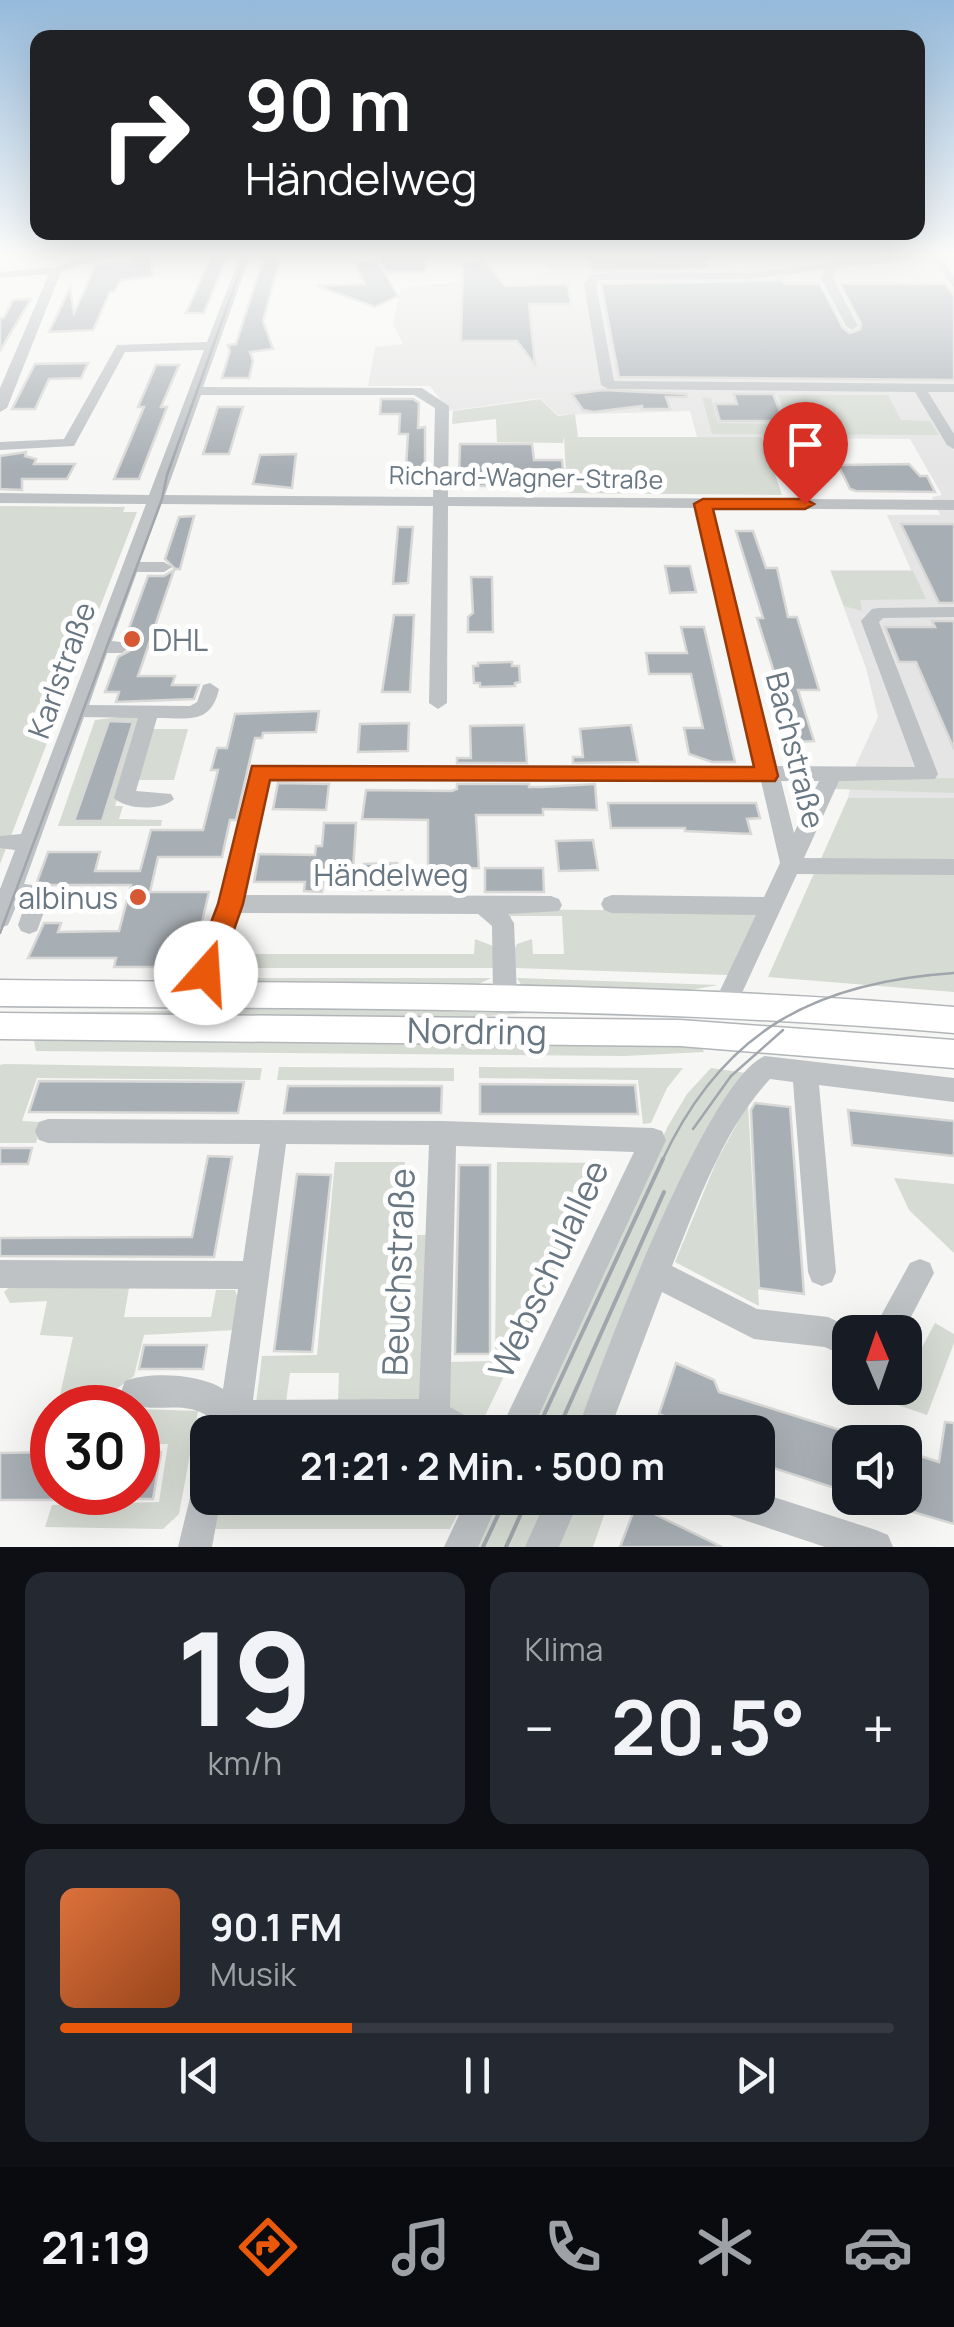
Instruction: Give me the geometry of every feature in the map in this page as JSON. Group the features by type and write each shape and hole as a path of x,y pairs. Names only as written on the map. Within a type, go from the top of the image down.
{"main road":[{"name":"Nordring","path":"0,993 505,994 727,1001 954,1020"},
{"path":"706,1034 727,1001"},
{"name":"Nordring","path":"0,1026 706,1034 954,1054"}],"street":[{"path":"0,405 11,370 34,326"},
{"name":"Karlstraße","path":"0,919 10,893 17,842 78,711 98,638 131,567 153,540 157,499 219,326"},
{"path":"598,326 608,385 954,388"},
{"path":"0,446 69,443 120,348 212,346"},
{"path":"919,388 954,446"},
{"path":"195,391 417,390 442,406 438,703"},
{"path":"933,410 954,410"},
{"name":"Richard-Wagner-Straße","path":"0,498 442,502 650,497 703,504 771,498 954,505"},
{"name":"Bachstraße","path":"703,504 792,866 727,1001"},
{"path":"131,567 164,567"},
{"path":"201,994 260,772 928,774 870,621 878,613 954,612"},
{"path":"98,638 122,647"},
{"path":"78,711 192,712 206,706 210,689"},
{"path":"149,714 124,798 164,798"},
{"path":"832,775 792,866 954,868"},
{"name":"Händelweg","path":"228,890 550,905"},
{"path":"10,893 40,892 29,925"},
{"path":"482,904 503,923 505,994"},
{"path":"612,904 772,906"},
{"path":"599,1415 705,1158 750,1077 765,1067 954,1090"},
{"path":"805,1073 822,1272"},
{"name":"Beuchstraße","path":"48,1131 443,1132 653,1140"},
{"path":"230,1415 275,1132"},
{"name":"Beuchstraße","path":"434,1415 443,1132"},
{"name":"Webschulallee","path":"523,1415 653,1140"},
{"path":"897,1315 920,1273"},
{"path":"0,1274 255,1275"},
{"path":"657,1274 754,1324 832,1334"},
{"path":"160,1392 202,1392 221,1415"},
{"path":"775,1514 876,1547"},
{"path":"195,1547 201,1515"},
{"path":"462,1547 476,1515"},
{"path":"542,1547 556,1515"}],"shaded area":[{"path":"394,326 954,326 954,968 848,798 854,769 878,717 866,668 830,570 911,570 887,515 940,515 932,497 942,495 910,439 697,437 690,411 558,415 540,398 449,411 430,386 368,386 375,347 403,344"},
{"path":"778,395 888,395 901,420 930,421 939,435 712,434 702,397 711,398 718,423 788,424"},
{"path":"540,399 558,416 575,414 578,437 762,437 782,495 567,493 564,436 563,443 497,442 496,419 452,424 453,411"},
{"path":"0,506 125,507 123,512 137,512 0,864"},
{"path":"831,571 913,571 926,599 860,600 862,611 844,606"},
{"path":"128,716 142,719 115,806 123,806 119,819 162,820 161,826 58,826 95,720"},
{"path":"148,729 188,729 174,780 134,780"},
{"path":"954,778 954,793 834,789 838,779"},
{"path":"848,798 954,798 954,861 820,861"},
{"path":"815,871 954,874 954,992 768,977"},
{"path":"500,909 758,912 728,975 515,968 517,944 532,939 533,954 564,954 562,916 511,916 511,926"},
{"path":"475,939 493,946 494,968 218,968 226,945 243,940 241,954 474,954"},
{"path":"217,978 491,978 477,985 222,984"},
{"path":"517,978 718,985 690,990 522,986"},
{"path":"242,1004 688,1016 539,1012 449,1019 40,1018 42,1012 168,1011"},
{"path":"41,1038 701,1046 704,1052 624,1056 36,1051 34,1041"},
{"path":"0,1065 262,1068 260,1080 37,1078 22,1121 42,1122 36,1143 0,1143"},
{"path":"279,1067 454,1068 454,1081 277,1080"},
{"path":"479,1067 683,1068 667,1088 651,1123 643,1124 638,1080 479,1078"},
{"path":"711,1068 746,1073 705,1143 586,1415 535,1415 668,1126 687,1094"},
{"path":"748,1104 759,1306 675,1262 717,1160"},
{"path":"335,1162 405,1162 402,1235 426,1235 429,1402 338,1402 339,1373 290,1373 286,1402 256,1403 262,1356 317,1355"},
{"path":"497,1162 607,1163 485,1415 459,1415 449,1410 449,1362 495,1361"},
{"path":"894,1178 954,1184 954,1253 909,1210"},
{"path":"16,1281 130,1282 124,1317 211,1317 216,1290 235,1290 239,1302 235,1330 144,1335 134,1376 122,1385 62,1385 73,1337 40,1335 47,1301 10,1303 4,1292"},
{"path":"935,1323 954,1334 927,1415 898,1405 922,1405 922,1347"},
{"path":"160,1410 198,1411 197,1415 190,1415 190,1454 179,1514 163,1529 45,1527 49,1515 160,1515 168,1444 160,1444"},
{"path":"457,1515 450,1529 216,1529 210,1518"},
{"path":"489,1515 543,1515 529,1547 474,1547"},
{"path":"564,1515 604,1515 593,1547 552,1547"}],"building":[{"path":"0,326 15,326 0,351"},
{"path":"52,326 95,326 93,330 49,332"},
{"path":"242,326 265,326 273,349 250,352 253,361 249,378 222,378 230,351 228,345 236,344"},
{"path":"461,326 531,326 535,365 517,341 461,341"},
{"path":"609,326 842,326 850,333 861,326 954,326 954,380 619,377"},
{"path":"88,363 81,378 49,379 35,409 12,409 35,364"},
{"path":"156,365 179,365 161,407 167,407 139,479 114,479 144,407 138,407"},
{"path":"603,390 687,397 666,397 670,409 642,406 594,412 583,410 572,394"},
{"path":"734,394 773,394 784,421 720,421 715,404 737,404"},
{"path":"381,399 413,399 419,403 418,428 425,427 425,485 405,485 408,434 399,434 400,414 380,414"},
{"path":"218,407 243,407 229,454 203,454"},
{"path":"460,444 532,444 534,460 562,460 565,489 526,490 525,476 486,477 487,486 465,486 465,477 459,477"},
{"path":"26,452 25,456 36,459 34,464 75,464 67,479 22,479 22,490 0,489 0,456"},
{"path":"296,454 292,488 253,484 260,455"},
{"path":"909,464 920,476 927,476 935,492 856,491 850,489 838,465"},
{"path":"194,516 180,569 175,569 165,559 179,517"},
{"path":"901,524 954,524 954,603 939,603"},
{"path":"398,527 413,527 408,583 393,584"},
{"path":"736,531 753,531 766,568 777,568 788,617 797,617 819,690 798,690 814,741 796,742 757,618 763,618"},
{"path":"665,566 690,566 696,592 670,593"},
{"path":"174,570 138,676 175,676 172,685 199,685 194,699 116,702 119,692 105,692 118,657 135,648 125,639 148,576 164,576"},
{"path":"471,577 492,577 493,632 468,632 468,617 473,613"},
{"path":"394,615 414,615 410,692 382,692"},
{"path":"932,621 954,621 954,749 916,662 899,662 885,627 935,627"},
{"path":"681,627 704,627 735,762 712,762 689,754 684,728 703,728 691,674 649,674 646,653 687,653"},
{"path":"512,662 512,666 519,666 520,682 515,686 480,687 480,683 474,683 473,666 478,663"},
{"path":"319,711 316,732 263,733 262,738 255,738 236,820 230,820 222,857 158,857 150,892 209,892 202,922 210,922 194,967 114,967 116,958 28,958 44,923 61,923 58,932 119,931 131,885 37,882 48,852 100,852 95,871 140,871 151,830 203,830 218,770 211,770 217,748 227,748 235,714"},
{"path":"109,721 133,722 102,821 74,821"},
{"path":"409,723 408,751 358,752 360,724"},
{"path":"524,725 527,763 457,763 457,758 471,758 470,726"},
{"path":"631,725 638,762 573,763 573,757 583,757 580,729"},
{"path":"278,783 329,784 326,810 273,809"},
{"path":"457,784 595,784 597,810 543,809 543,815 476,815 479,868 428,869 428,820 362,819 366,790 452,791"},
{"path":"608,803 756,803 760,818 747,819 751,834 685,828 611,828"},
{"path":"324,823 356,823 353,871 325,872 322,892 304,891 305,882 254,882 259,854 315,855 316,846 322,846"},
{"path":"593,840 598,870 559,871 556,841"},
{"path":"397,863 397,871 422,871 422,889 363,890 364,864"},
{"path":"485,868 543,868 544,892 485,892"},
{"path":"39,1081 244,1082 238,1113 29,1112"},
{"path":"480,1084 635,1085 638,1114 480,1114"},
{"path":"288,1086 442,1086 441,1113 284,1113"},
{"path":"755,1103 790,1107 804,1294 759,1288 751,1110"},
{"path":"848,1110 954,1121 954,1156 852,1145"},
{"path":"0,1148 32,1148 28,1164 0,1164"},
{"path":"208,1156 232,1157 214,1257 0,1256 0,1238 192,1237"},
{"path":"459,1165 490,1165 490,1354 455,1354"},
{"path":"297,1174 331,1175 312,1352 274,1351"},
{"path":"144,1345 207,1345 203,1369 139,1369"},
{"path":"676,1363 714,1380 719,1392 832,1427 832,1487 775,1469 775,1415 659,1414"},
{"path":"945,1422 954,1423 954,1524 922,1515 922,1456 939,1462"},
{"path":"30,1452 30,1500 0,1500 0,1453"},
{"path":"632,1515 656,1515 722,1547 620,1547"}],"tram line":[{"path":"0,933 162,499 220,326"},
{"path":"663,1160 686,1116 713,1078 744,1047 778,1022 816,1002 858,988 954,973"},
{"path":"693,1129 731,1076 783,1030"},
{"path":"544,1415 663,1160"},
{"path":"565,1415 664,1192"},
{"path":"483,1547 498,1515"},
{"path":"506,1547 520,1515"}],"place":[{"name":"DHL","path":"132,639"},
{"name":"albinus","path":"138,897"}],"route":[{"path":"206,973 231,904 260,772 767,776 703,504 805,504"}]}
